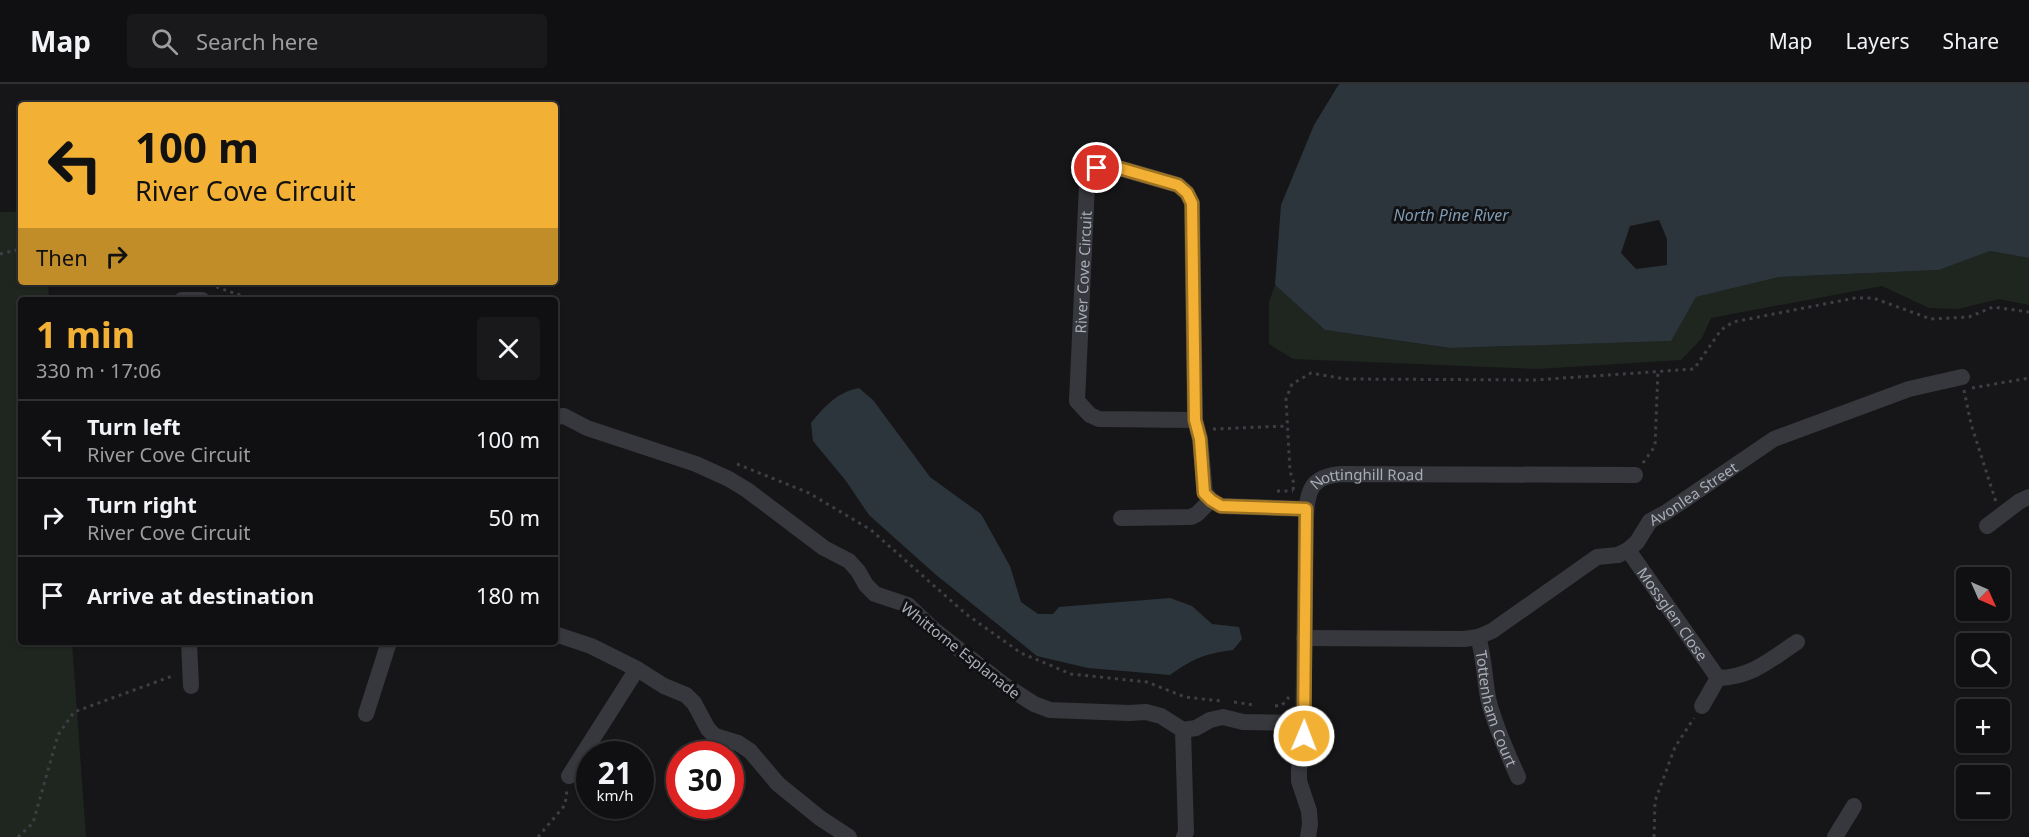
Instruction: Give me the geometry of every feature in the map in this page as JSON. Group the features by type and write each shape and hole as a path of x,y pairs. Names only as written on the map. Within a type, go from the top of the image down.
{"street":[{"name":"River Cove Circuit","path":"1195,420 1099,419 1090,415 1077,401 1087,185 1091,174 1105,164 1178,185 1187,193 1192,203 1195,420 1200,439 1204,493 1211,500"},
{"name":"Avonlea Street","path":"1628,550 1637,542 1650,521 1774,439 1909,389 1963,383"},
{"name":"Whittome Esplanade","path":"558,417 564,416 587,428 696,464 729,479 824,548 849,561 875,594 908,605 933,629 1003,684 1034,704 1050,710 1146,712 1161,716 1184,730"},
{"name":"Nottinghill Road","path":"1308,837 1309,810 1299,781 1299,769 1303,750 1304,723 1302,498 1311,488 1328,475 1342,474 1635,475"},
{"path":"1987,526 2020,501 2029,497"},
{"path":"1121,518 1191,517 1211,500 1221,506 1302,498"},
{"path":"1304,638 1478,638 1492,631 1596,557 1618,555 1628,550"},
{"name":"Mossglen Close","path":"1628,550 1718,678"},
{"path":"558,635 591,646 686,696 694,703 708,729 715,736 738,743 750,751 778,784 820,818 849,837"},
{"name":"Tottenham Court","path":"1478,638 1483,653 1489,701 1501,740 1518,777"},
{"path":"1702,706 1718,678 1736,677 1753,670 1797,642"},
{"path":"189,645 191,678"},
{"path":"366,714 388,645"},
{"path":"569,776 636,669"},
{"path":"1184,837 1186,832 1184,730 1196,728 1210,720 1223,717 1243,722 1304,723"},
{"path":"1835,837 1854,806"}],"path":[{"path":"0,254 18,250"},
{"path":"211,285 245,297"},
{"path":"1302,498 1290,471 1286,399 1292,384 1302,376 1311,374 1346,379 1535,380 1694,369 1721,330 1733,322 1855,298 1873,298 1931,319 1969,316 1993,307 2029,312"},
{"path":"1635,475 1655,446 1658,370"},
{"path":"1963,383 2029,378"},
{"path":"1965,394 1971,424 1991,490"},
{"path":"1200,439 1213,435 1213,429 1287,426"},
{"path":"730,462 809,493 871,530 966,614 1020,653 1071,674 1147,682 1185,697 1258,706"},
{"path":"1271,491 1302,498"},
{"path":"18,837 33,823 58,735 74,712 191,678"},
{"path":"1269,708 1282,705 1289,698 1291,689"},
{"path":"1654,837 1655,801 1675,747 1702,706"},
{"path":"538,837 565,806 569,776"}],"shaded area":[{"path":"0,212 18,212 18,285 48,285 49,297 18,297 18,645 72,645 86,837 0,837"},
{"path":"1990,251 2029,258 2029,305 1999,299 1958,309 1929,308 1882,286 1711,318 1702,338 1681,360 1538,369 1293,359 1269,344 1269,302 1275,285 1325,330 1449,348 1670,341 1696,297 1779,277 1939,270"}],"water":[{"name":"North Pine River","path":"1339,84 2029,84 2029,258 1990,251 1939,270 1779,277 1696,297 1671,341 1450,348 1325,330 1275,285 1281,205 1314,125","holes":["1659,220 1667,239 1667,265 1636,269 1621,253 1630,226"]},
{"path":"859,388 873,400 930,477 981,514 1010,566 1021,602 1038,614 1053,614 1059,607 1170,598 1192,606 1212,624 1239,627 1242,639 1233,650 1200,658 1170,675 1088,668 1037,656 935,574 869,515 846,481 813,441 811,423 816,417 838,397"}],"route":[{"path":"1097,168 1105,164 1178,185 1187,193 1192,203 1195,420 1200,439 1204,493 1221,506 1306,509 1304,736"}]}
